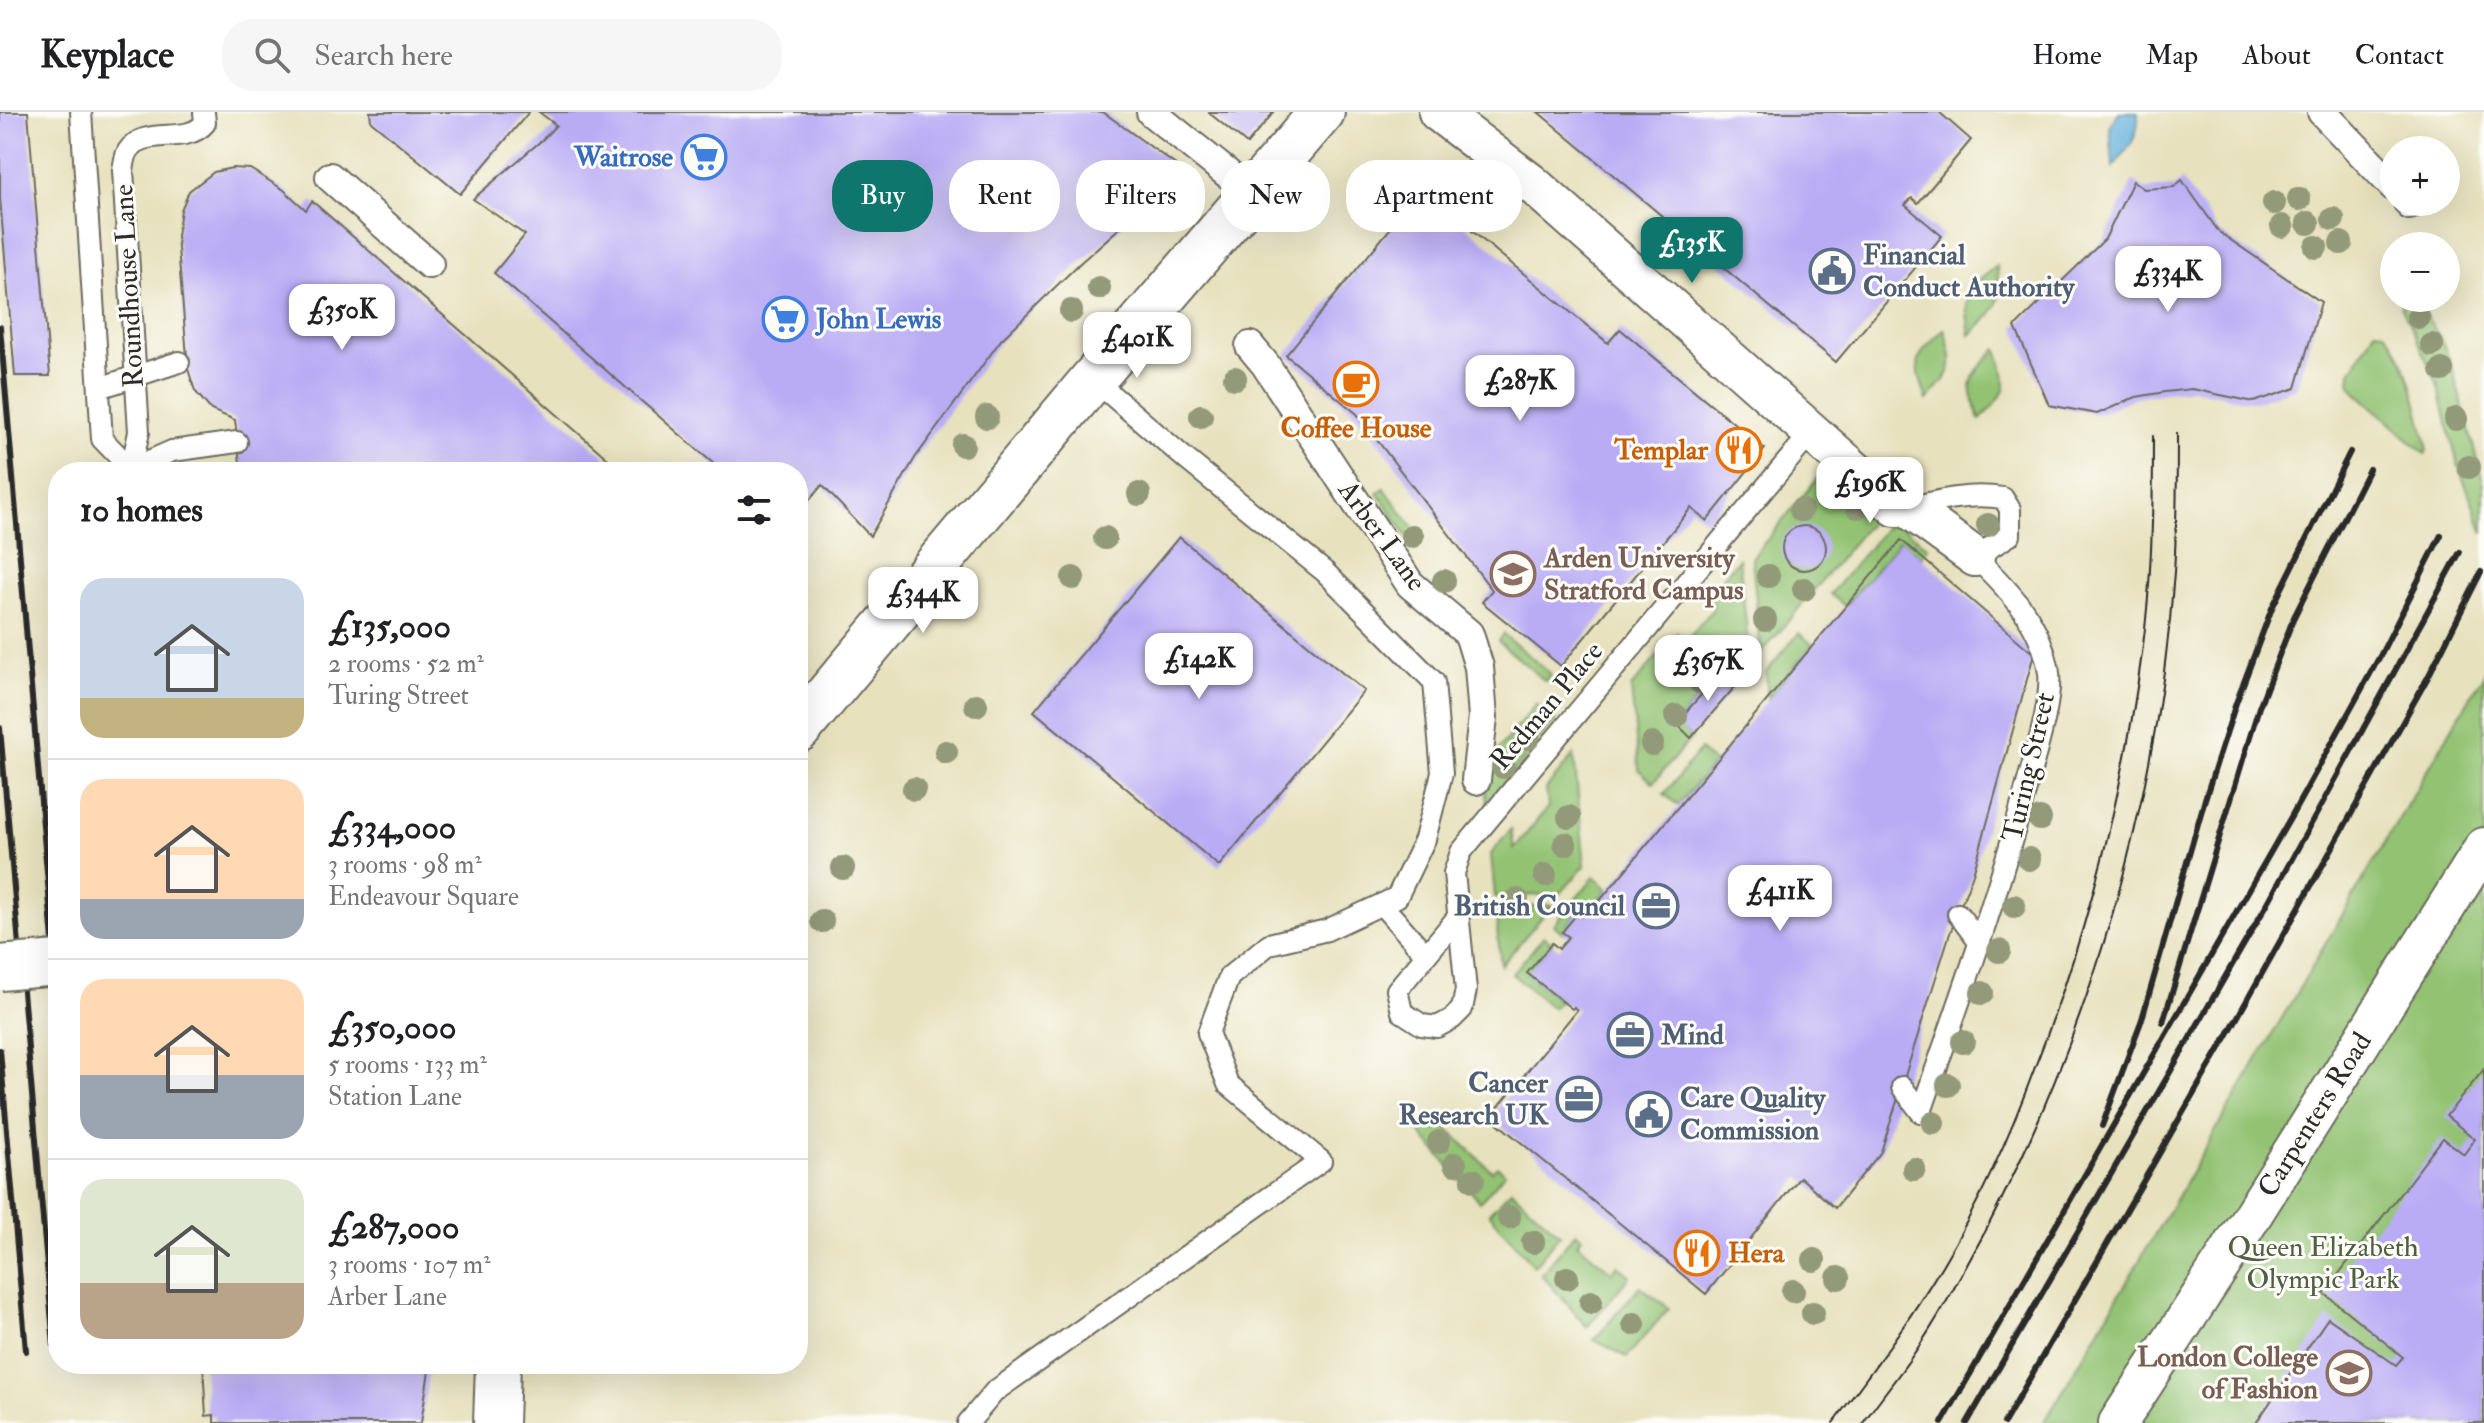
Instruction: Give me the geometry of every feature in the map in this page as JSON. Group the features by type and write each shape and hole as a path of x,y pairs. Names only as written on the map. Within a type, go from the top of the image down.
{"street":[{"path":"1151,112 1221,168"},
{"path":"808,718 1322,112"},
{"name":"Turing Street","path":"1438,112 1531,183 1896,507 1908,508 1975,557"},
{"path":"2322,112 2380,173"},
{"path":"330,177 429,264"},
{"name":"Arber Lane","path":"1250,346 1265,364 1410,584 1469,634 1479,667 1483,717 1476,780"},
{"name":"Carpenters Road","path":"2118,1423 2484,847"},
{"path":"0,968 48,964"},
{"path":"496,1423 498,1374"}],"lane":[{"name":"Roundhouse Lane","path":"81,112 102,439 124,462"},
{"name":"Roundhouse Lane","path":"134,462 139,432 123,170 128,150 143,139 190,134 205,123 204,112"},
{"path":"99,388 179,362"},
{"path":"968,1423 995,1391 1321,1161 1228,1084 1208,1033 1229,977 1269,944 1327,930 1397,897 1425,839 1442,773 1434,682 1325,572 1093,379"},
{"name":"Redman Place","path":"1457,918 1397,990 1402,1012 1422,1025 1437,1027 1462,1009 1466,990 1454,873 1461,852 1811,433"},
{"path":"150,462 172,451 237,442"},
{"path":"1908,508 1959,496 2003,498 2010,509 2010,535 1975,557"},
{"name":"Turing Street","path":"1902,1087 1921,1112 2008,858 2049,687 2048,670 2031,618 1975,557"},
{"path":"1382,905 1426,955"},
{"path":"1958,914 1979,942"}],"green space":[{"path":"1997,266 1996,305 1988,318 1970,335 1968,294"},
{"path":"2404,312 2424,312 2452,366 2484,486 2484,533 2458,465 2437,383"},
{"path":"1944,329 1950,352 1950,368 1927,400 1919,360"},
{"path":"2375,330 2385,331 2401,358 2417,403 2428,450 2425,454 2350,384 2351,372"},
{"path":"1997,349 2004,373 2004,388 1997,402 1980,420 1972,381"},
{"path":"1829,464 1882,508 1761,654 1752,558"},
{"path":"1384,488 1423,540 1414,547 1378,493"},
{"path":"1893,519 1928,547 1921,557 1900,540 1845,606 1830,594"},
{"path":"1739,558 1748,642 1677,722 1691,738 1653,783 1639,770 1631,688 1677,633 1679,649 1713,609 1712,591"},
{"path":"1799,633 1813,645 1768,698 1766,672"},
{"path":"1503,634 1551,674 1545,681 1498,641"},
{"name":"Queen Elizabeth Olympic Park","path":"2484,674 2484,1423 2044,1423"},
{"path":"1536,704 1556,721 1487,804 1484,767"},
{"path":"1700,750 1714,763 1678,805 1664,794"},
{"path":"1574,755 1585,866 1560,894 1495,897 1491,854 1511,829 1514,849 1548,807 1546,789"},
{"path":"1594,877 1608,889 1587,916 1579,910 1562,932 1554,925"},
{"path":"1552,905 1501,965 1495,910"},
{"path":"1544,936 1552,943 1528,973 1560,1000 1552,1008 1512,974"},
{"path":"1441,1123 1492,1171 1497,1166 1505,1173 1480,1202 1417,1129"},
{"path":"1511,1190 1560,1234 1534,1266 1489,1213"},
{"path":"1576,1232 1582,1237 1577,1243 1612,1272 1618,1265 1630,1276 1587,1327 1541,1274"},
{"path":"1640,1286 1669,1308 1627,1357 1594,1340"}],"water":[{"path":"2119,112 2138,112 2138,121 2132,142 2113,167 2110,125"}],"building":[{"path":"0,112 28,112 50,376 15,376 0,198"},
{"path":"370,112 529,112 460,194 371,121"},
{"name":"John Lewis","path":"539,112 1103,112 1169,160 1076,160 1076,232 1115,232 1001,340 915,458 870,536 822,485 808,502 808,462 711,462 494,273 525,235 473,199 556,125"},
{"path":"1208,112 1274,112 1247,144"},
{"path":"1538,112 1939,112 1971,140 1918,203 1912,198 1905,205 1942,236 1836,362"},
{"path":"232,168 250,169 284,190 306,210 312,201 612,462 240,462 235,420 211,410 195,391 188,369 177,236 181,210 189,191 214,172"},
{"path":"2182,180 2219,232 2321,302 2296,388 2254,402 2192,389 2165,392 2136,397 2097,414 2049,405 2015,327 2105,239 2133,181 2144,189 2174,187"},
{"path":"1387,232 1473,232 1608,343 1620,329 1765,449 1707,521 1691,508 1561,666 1482,602 1492,590 1357,414 1286,355"},
{"path":"1804,526 1820,532 1826,548 1820,564 1804,570 1788,564 1782,548 1788,532"},
{"path":"1179,537 1364,691 1219,866 1034,711"},
{"path":"1901,540 2034,654 1973,874 1949,936 1881,1152 1835,1208 1800,1177 1706,1294 1490,1117 1577,1010 1527,973 1552,943 1559,949 1569,937 1562,932 1580,910 1587,916"},
{"path":"1726,667 1739,682 1691,738 1676,723"},
{"path":"2484,1069 2484,1423 2256,1423 2328,1318 2396,1365 2403,1357 2324,1293 2443,1138 2464,1154 2475,1139 2446,1116"},
{"path":"204,1374 428,1374 421,1423 214,1423 214,1415 206,1416"}],"tram line":[{"path":"1863,1423 1923,1340 1986,1230 2057,1075 2087,994 2113,911 2153,742 2166,657 2174,572 2177,433"},
{"path":"1833,1423 1917,1305 1969,1217 2015,1118 2071,966 2114,811 2134,706 2150,572 2153,436"}],"railway":[{"path":"0,327 48,883"},
{"path":"2102,1126 2142,1019 2236,703 2272,608 2350,452"},
{"path":"2163,1022 2259,707 2294,617 2369,469"},
{"path":"1942,1423 2292,815 2380,656 2441,535"},
{"path":"1967,1423 2265,908 2460,552"},
{"path":"2004,1423 2227,1036 2428,677 2481,572"},
{"path":"0,728 48,1277"},
{"path":"0,1050 26,1351"}],"place":[{"name":"Waitrose","path":"704,157"},
{"name":"Financial Conduct Authority","path":"1832,271"},
{"name":"John Lewis","path":"785,319"},
{"name":"Coffee House","path":"1356,384"},
{"name":"Templar","path":"1739,450"},
{"name":"Arden University Stratford Campus","path":"1513,574"},
{"name":"British Council","path":"1656,906"},
{"name":"Mind","path":"1630,1035"},
{"name":"Cancer Research UK","path":"1579,1099"},
{"name":"Care Quality Commission","path":"1649,1114"},
{"name":"Hera","path":"1697,1253"},
{"name":"London College of Fashion","path":"2349,1373"}]}
